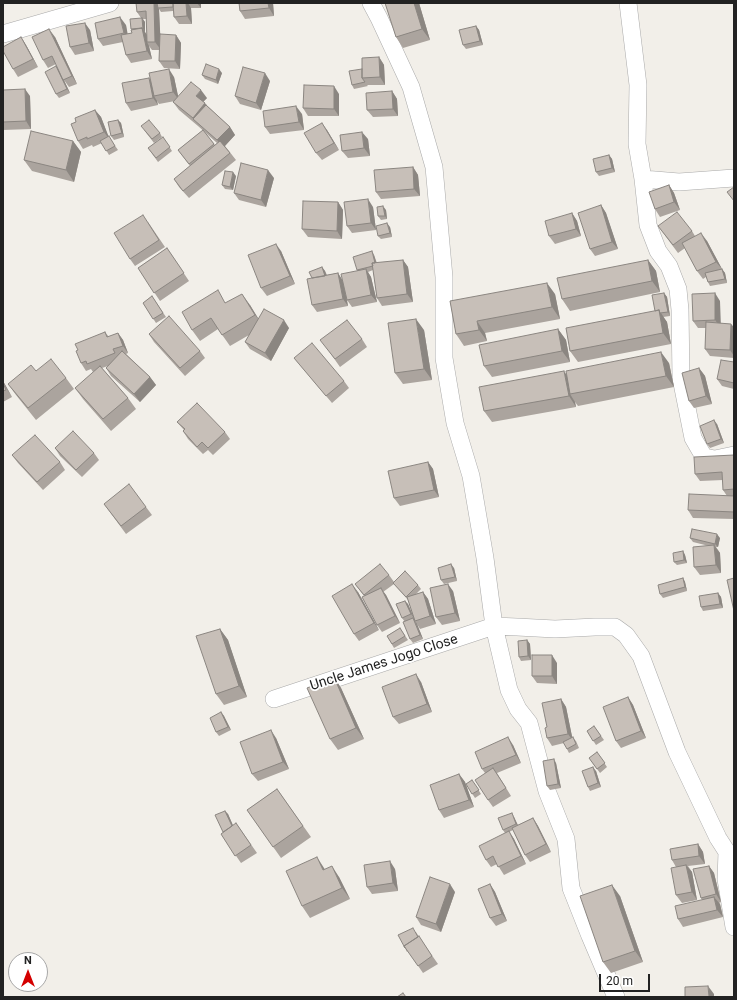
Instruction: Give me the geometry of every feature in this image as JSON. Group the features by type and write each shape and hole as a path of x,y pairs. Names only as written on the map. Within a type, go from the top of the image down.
{"street":[{"path":"3,34 110,3"},
{"path":"371,3 411,87 434,167 444,277 444,358 455,423 472,476 494,626 509,690 518,709 529,723 547,791 566,839 571,888 616,997"},
{"path":"628,3 638,85 637,144 643,179 648,225 658,251 669,266 678,289 680,310 681,378 693,438 704,457 716,459 734,455"},
{"path":"643,179 679,182 734,178"},
{"path":"494,626 555,629 614,627 626,635 641,656 677,752 718,838 730,853 726,879 734,927"},
{"name":"Uncle James Jogo Close","path":"274,699 494,626"}],"building":[{"path":"136,3 154,3 155,42 147,42 146,11 137,12"},
{"path":"157,3 173,3 173,7 158,8"},
{"path":"173,3 186,3 187,16 174,17"},
{"path":"239,3 268,3 269,8 240,11"},
{"path":"385,3 414,3 422,29 396,37"},
{"path":"120,17 124,33 98,39 95,23"},
{"path":"142,18 143,29 131,29 130,19"},
{"path":"85,23 89,43 70,47 66,26"},
{"path":"476,26 480,41 463,45 459,30"},
{"path":"142,28 147,51 126,55 121,35 132,33 131,30"},
{"path":"49,29 72,76 63,80 52,56 43,60 32,37"},
{"path":"160,34 176,35 175,61 159,61"},
{"path":"21,37 33,59 13,69 3,51 3,47"},
{"path":"379,57 380,77 362,78 362,58"},
{"path":"206,64 219,69 216,80 202,75"},
{"path":"56,66 67,89 56,94 45,72"},
{"path":"243,67 265,73 256,103 235,96"},
{"path":"169,69 173,92 154,96 149,73"},
{"path":"362,69 362,78 365,82 352,85 349,71"},
{"path":"149,78 153,98 126,103 122,83"},
{"path":"191,82 201,90 196,96 205,103 193,118 173,102"},
{"path":"304,85 334,86 334,109 303,108"},
{"path":"25,89 26,121 3,122 3,90"},
{"path":"392,91 393,109 367,110 366,93"},
{"path":"206,105 230,127 217,140 193,119"},
{"path":"296,106 299,122 265,127 263,111"},
{"path":"95,110 104,132 78,141 71,124 76,122 75,118"},
{"path":"118,120 122,133 111,136 108,122"},
{"path":"149,120 160,133 152,139 141,126"},
{"path":"322,123 334,143 316,153 304,133"},
{"path":"203,130 214,144 189,164 178,150"},
{"path":"31,131 73,141 66,170 24,160"},
{"path":"362,132 364,148 342,151 340,135"},
{"path":"109,136 115,146 106,151 100,141"},
{"path":"163,137 170,147 156,158 148,148"},
{"path":"220,141 230,153 183,191 174,179"},
{"path":"609,155 612,168 596,172 593,159"},
{"path":"241,163 268,170 261,200 234,193"},
{"path":"413,167 414,189 376,192 374,170"},
{"path":"225,171 233,172 230,187 222,185"},
{"path":"669,185 674,202 655,209 649,192"},
{"path":"734,187 734,201 727,192"},
{"path":"368,199 371,223 347,226 344,202"},
{"path":"303,201 338,202 337,231 302,229"},
{"path":"601,205 612,242 590,249 578,213"},
{"path":"383,206 385,216 378,216 377,207"},
{"path":"677,212 692,231 673,245 658,226"},
{"path":"572,213 576,229 549,236 545,221"},
{"path":"143,215 159,240 130,259 114,233"},
{"path":"387,223 390,233 378,236 376,226"},
{"path":"701,233 716,262 697,271 682,243"},
{"path":"276,244 290,276 261,288 248,255"},
{"path":"167,248 184,273 154,293 138,268"},
{"path":"372,251 375,263 372,263 373,266 357,270 353,257"},
{"path":"403,260 407,294 377,298 372,263"},
{"path":"648,260 652,281 562,299 557,278"},
{"path":"322,267 325,276 312,278 309,272"},
{"path":"366,269 371,295 347,300 341,274"},
{"path":"722,269 725,279 708,282 705,273"},
{"path":"338,273 343,299 312,305 307,279"},
{"path":"547,283 552,307 477,321 479,330 456,334 450,301"},
{"path":"218,290 225,303 242,294 255,315 222,335 211,318 192,330 182,312"},
{"path":"664,293 668,312 660,313 659,310 655,311 652,295"},
{"path":"715,293 715,320 693,321 692,294"},
{"path":"152,296 163,313 153,319 143,303"},
{"path":"264,309 284,320 265,353 245,342"},
{"path":"659,310 663,333 570,351 566,328"},
{"path":"169,316 200,351 180,368 149,334"},
{"path":"416,319 424,369 395,373 388,323"},
{"path":"347,320 362,339 335,359 320,340"},
{"path":"706,322 731,324 730,350 705,349"},
{"path":"558,329 562,351 484,366 479,345"},
{"path":"105,332 107,337 118,333 123,346 113,349 115,353 87,364 86,361 81,363 75,344"},
{"path":"312,343 344,381 326,396 294,358"},
{"path":"122,351 150,377 134,394 106,368"},
{"path":"661,352 666,376 570,394 566,371"},
{"path":"51,359 66,378 28,408 8,384 31,365 36,371"},
{"path":"721,360 734,362 734,383 717,379"},
{"path":"100,366 128,398 103,419 75,388"},
{"path":"699,368 706,396 689,401 682,373"},
{"path":"564,371 569,396 484,411 479,387"},
{"path":"3,383 6,390 3,391"},
{"path":"197,403 225,432 208,448 202,442 197,447 183,431 185,429 177,422"},
{"path":"714,420 721,439 707,444 700,426"},
{"path":"73,431 94,453 76,470 55,448"},
{"path":"35,435 60,462 37,482 12,455"},
{"path":"734,455 734,489 723,490 722,472 695,474 694,457"},
{"path":"428,462 434,490 394,498 388,471"},
{"path":"129,484 146,507 121,526 104,504"},
{"path":"689,494 734,496 734,512 688,510"},
{"path":"692,529 717,534 715,544 690,538"},
{"path":"714,545 716,565 694,567 693,547"},
{"path":"683,551 684,560 674,562 673,553"},
{"path":"380,564 389,575 364,595 355,584"},
{"path":"451,564 455,577 441,580 438,568"},
{"path":"405,571 418,585 406,597 393,583"},
{"path":"683,578 685,587 660,594 658,585"},
{"path":"734,578 734,611 727,580"},
{"path":"352,584 374,623 354,634 332,596"},
{"path":"448,584 455,613 436,617 430,588"},
{"path":"381,588 395,616 377,625 362,597"},
{"path":"423,592 430,616 415,621 407,597"},
{"path":"718,593 720,604 701,607 699,596"},
{"path":"405,601 411,614 402,618 396,604"},
{"path":"413,618 420,635 410,639 403,622"},
{"path":"400,628 405,636 392,644 387,636"},
{"path":"220,629 239,686 216,694 196,636"},
{"path":"527,640 528,656 519,657 518,641"},
{"path":"532,655 552,655 552,676 532,676"},
{"path":"416,674 427,704 393,717 382,687"},
{"path":"334,677 356,728 330,739 307,688"},
{"path":"628,697 641,731 616,741 603,707"},
{"path":"561,699 568,734 547,738 545,728 547,727 542,703"},
{"path":"221,712 228,727 216,732 210,718"},
{"path":"594,726 601,736 593,741 587,731"},
{"path":"271,730 283,762 252,774 240,742"},
{"path":"508,737 516,755 482,769 475,752"},
{"path":"573,737 576,744 567,749 563,742"},
{"path":"597,752 605,763 597,769 589,758"},
{"path":"554,759 558,784 547,786 543,761"},
{"path":"593,767 598,783 588,787 582,771"},
{"path":"493,768 506,788 488,800 475,780"},
{"path":"459,774 469,800 439,810 430,785"},
{"path":"472,780 479,790 472,794 466,784"},
{"path":"277,789 303,826 273,847 247,810"},
{"path":"225,811 232,826 223,832 215,815"},
{"path":"512,813 516,824 503,830 498,818"},
{"path":"533,818 546,844 525,855 512,828"},
{"path":"236,823 251,845 235,856 221,834"},
{"path":"509,831 521,856 498,867 493,856 486,860 479,846"},
{"path":"698,844 699,856 672,860 670,849"},
{"path":"317,857 323,870 332,866 342,888 302,906 286,871"},
{"path":"390,861 393,883 367,887 364,865"},
{"path":"686,865 692,892 676,895 671,868"},
{"path":"709,866 716,894 701,898 693,869"},
{"path":"430,877 450,884 436,924 416,917"},
{"path":"490,884 502,914 490,918 478,889"},
{"path":"612,885 635,951 603,962 580,896"},
{"path":"714,897 717,910 678,919 675,906"},
{"path":"413,928 418,937 404,946 405,948 398,935"},
{"path":"419,936 432,956 418,966 404,946"},
{"path":"708,986 709,997 685,997 685,987"},
{"path":"403,993 406,997 397,997"}]}
